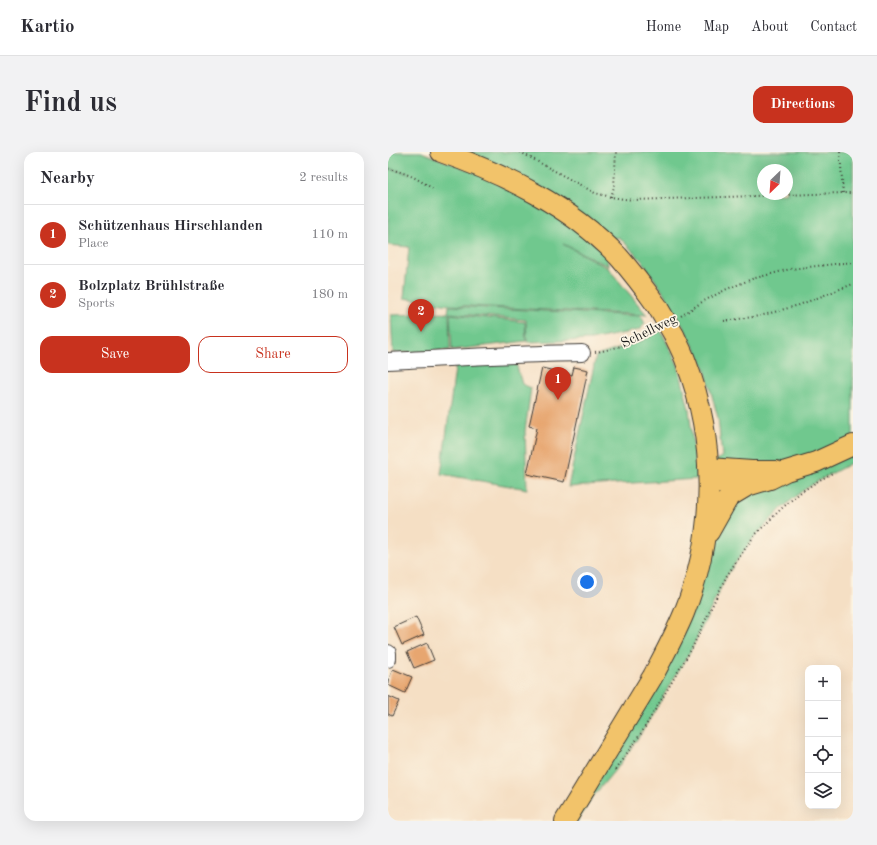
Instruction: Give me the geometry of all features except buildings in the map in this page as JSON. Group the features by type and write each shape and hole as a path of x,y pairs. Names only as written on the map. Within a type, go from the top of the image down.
{"main road":[{"path":"441,152 512,180 546,200 572,217 604,243 617,256 641,283 657,306 665,332 686,361 698,399 704,425 709,474 709,499 704,540 698,571 690,596 666,653 565,821"},
{"path":"704,540 727,500 732,495 747,486 770,479 786,471 816,462 853,445"},
{"path":"709,474 752,471 786,471"},
{"path":"709,474 732,486 747,486"}],"street":[{"path":"388,361 528,354 582,353"},
{"path":"388,653 388,659"}],"path":[{"path":"520,152 595,193 624,199 634,200 853,193"},
{"path":"611,197 614,187 616,152"},
{"path":"840,152 843,193"},
{"path":"388,169 421,180 433,189"},
{"name":"Schellweg","path":"681,316 702,302 727,289 752,280 790,269 853,262"},
{"path":"724,321 760,316 799,305 853,284"},
{"name":"Schellweg","path":"582,353 606,350 665,332"},
{"path":"611,775 642,732 692,648 726,577 754,536 801,492 835,472"}],"green space":[{"path":"388,152 421,152 511,186 567,221 607,254 608,266 563,244 608,268 647,315 449,305 404,298 409,247 388,245"},
{"path":"441,152 853,152 853,462 801,492 781,509 754,537 726,577 692,648 642,732 620,764 591,799 578,821 565,821 653,676 727,500 708,468 722,456 718,418 704,366 667,298 642,261 619,237 604,243"},
{"path":"449,306 641,316 645,324 639,330 591,340 527,342 526,320 449,313 450,350 393,353 391,315 448,313"},
{"path":"450,314 525,322 526,341 452,350"},
{"path":"661,331 678,365 689,409 697,479 568,487 596,356 639,342"},
{"path":"515,360 522,384 531,388 525,431 527,489 441,474 456,361"}],"place":[{"name":"Bolzplatz Brühlstraße","path":"421,332"},
{"name":"Schützenhaus Hirschlanden","path":"558,400"}]}
